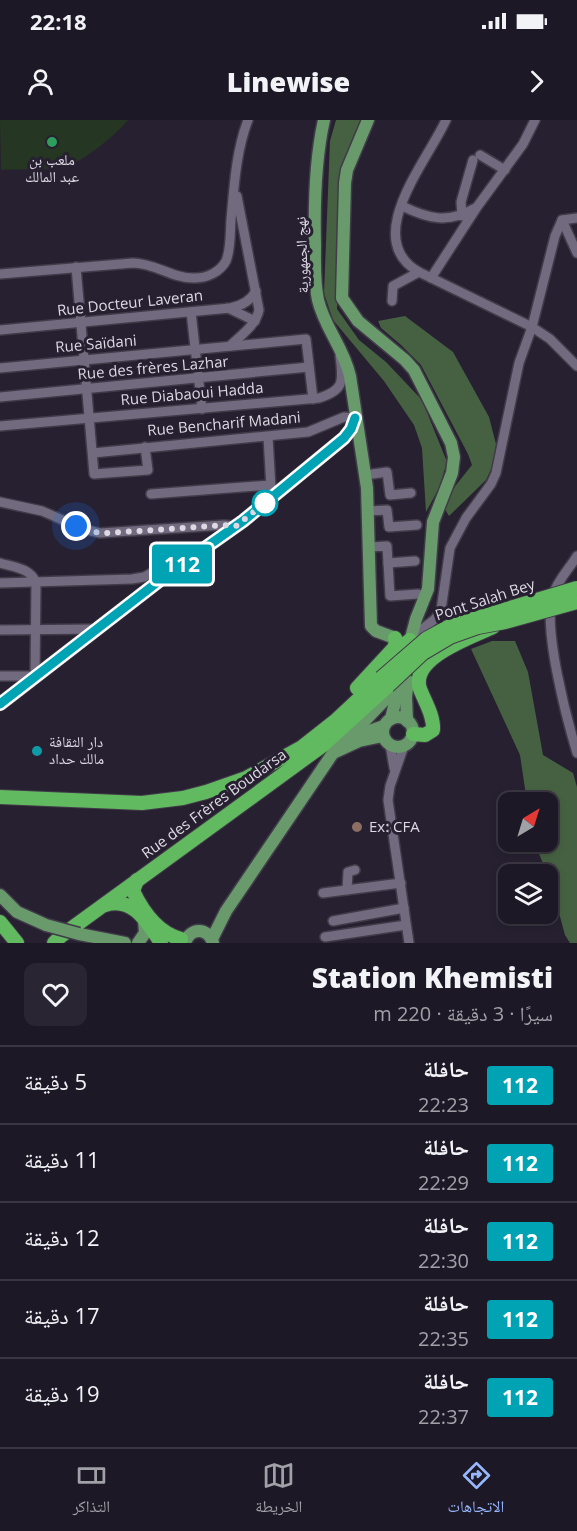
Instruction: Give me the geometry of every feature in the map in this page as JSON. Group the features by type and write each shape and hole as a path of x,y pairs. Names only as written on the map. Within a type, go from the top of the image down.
{"highway":[{"name":"Pont Salah Bey","path":"393,680 412,650 437,632 450,626 577,588"},
{"path":"0,797 127,803 155,802 206,792 246,778 302,747 441,642 478,627 506,622 577,602"},
{"path":"410,727 428,734 433,726 419,687 420,674 431,660 454,645 506,622"},
{"path":"260,771 334,710 402,641"},
{"name":"Rue des Frères Boudarsa","path":"54,941 322,746 393,680"},
{"path":"137,880 133,891 155,924 170,936 184,940"},
{"path":"103,905 115,902 133,907 161,943"},
{"path":"0,922 17,943"}],"main road":[{"name":"نهج الجمهورية","path":"324,120 319,142 316,179 315,278 318,299 325,323 346,359 350,376 368,511 370,626 376,631 402,641"},
{"path":"368,120 347,170 345,183 342,298 358,321 414,370 451,443 454,463 433,522 420,629 406,697 410,741 404,746 397,747 387,732 393,680"},
{"path":"0,704 168,574 236,526 272,490 344,438 355,418"},
{"path":"212,941 226,911 333,753 349,738 393,680 405,660 402,641 423,591"},
{"path":"333,753 387,732 399,717 410,727"},
{"path":"349,738 387,732"},
{"path":"0,884 22,915"},
{"path":"0,895 8,905 22,915 46,925 125,943"},
{"path":"161,943 184,940 192,932 201,931 226,911"},
{"path":"138,943 145,933 144,920"},
{"path":"201,931 209,935 212,941"}],"street":[{"path":"0,274 141,263 182,277 198,278 216,272 222,268 228,252 239,149 248,120"},
{"path":"446,120 407,191 394,229 402,258 410,267 419,272 532,327 550,339 577,366"},
{"path":"431,278 477,207 505,170 535,120"},
{"path":"462,216 461,202 477,158 505,170"},
{"path":"230,346 255,321 259,310 235,187"},
{"path":"402,206 436,218 462,216 477,207"},
{"path":"562,220 577,218"},
{"path":"562,220 576,246"},
{"path":"402,641 435,619 441,610 450,548 466,518 491,484 496,473 519,363 532,327 555,236 562,220"},
{"path":"76,267 94,474 148,470 145,447"},
{"path":"392,301 393,286 419,272"},
{"name":"Rue Docteur Laveran","path":"0,330 228,308 248,301 256,291"},
{"path":"228,308 255,321"},
{"path":"191,312 202,408"},
{"name":"Rue Saïdani","path":"0,368 306,339 309,367"},
{"name":"Rue Diabaoui Hadda","path":"0,426 313,399 330,395 340,386 342,369 338,343"},
{"path":"309,367 313,399"},
{"name":"Rue des frères Lazhar","path":"0,397 309,367"},
{"name":"Rue Bencharif Madani","path":"93,453 268,437 315,430 344,417 355,418"},
{"path":"151,494 272,490 268,437"},
{"path":"365,475 387,472 390,495 411,493"},
{"path":"0,502 30,507 83,529 100,533 214,525 236,526"},
{"path":"368,511 387,510 389,527 417,525"},
{"path":"370,547 387,546 390,596 423,591"},
{"path":"577,556 554,592 550,615 551,636 567,717 577,753"},
{"path":"388,563 415,561"},
{"path":"0,563 27,571 34,577 36,583 35,676 0,676"},
{"path":"0,583 132,579 144,577 159,569"},
{"path":"0,630 97,629"},
{"path":"387,732 394,773"},
{"path":"404,746 394,773 388,800 409,943"},
{"path":"347,890 348,872 355,870"},
{"path":"323,893 401,883"},
{"path":"333,921 404,908"},
{"path":"325,937 406,925"}],"green space":[{"name":"ملعب بن عبد المالك","path":"0,120 128,120 100,146 68,166 1,170"},
{"path":"336,120 364,120 340,175 337,309 359,340 386,362 422,400 447,462 439,488 426,512 422,448 414,425 384,381 333,320 324,293 330,141"},
{"path":"405,316 453,352 489,417 496,444 494,463 486,480 449,516 443,506 472,465 421,365 381,328 378,321"},
{"path":"492,641 515,641 528,672 543,755 573,773 577,787 577,943 570,943 565,935 558,909 558,864 543,864 538,852 558,852 558,792 526,792 520,755 471,649"}],"bus line":[{"name":"112","path":"0,704 168,574 243,521 344,438 355,418"}],"place":[{"name":"ملعب بن عبد المالك","path":"52,142"},
{"name":"دار الثقافة مالك حداد","path":"37,751"},
{"name":"Ex: CFA","path":"357,827"}],"route":[{"path":"76,526 100,533 155,528 236,526 265,503"}]}
